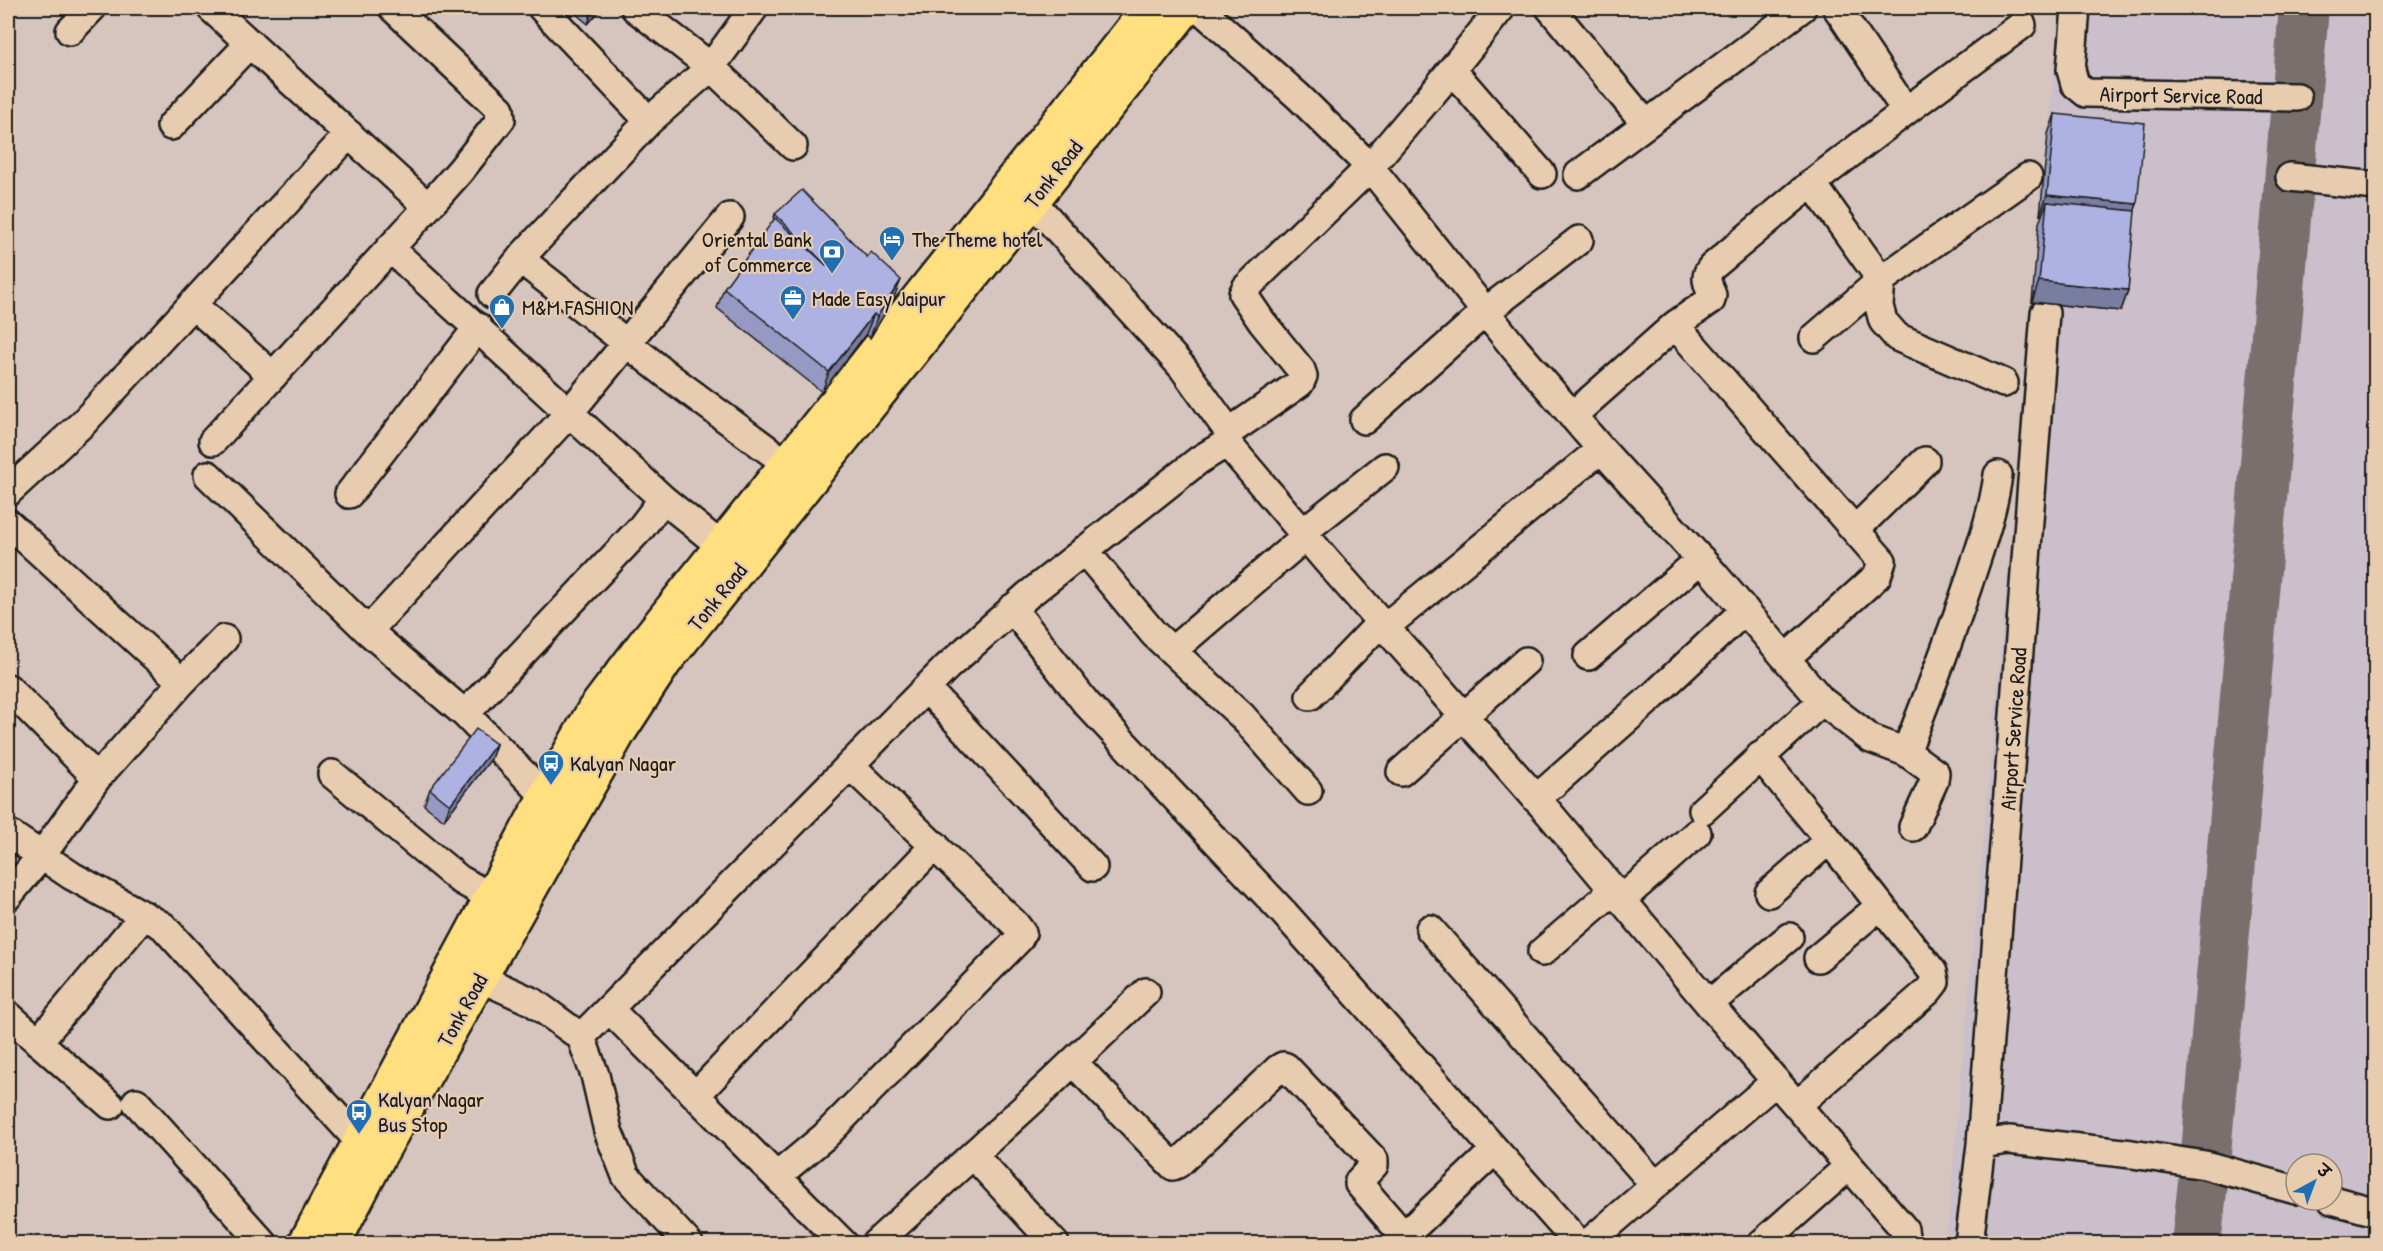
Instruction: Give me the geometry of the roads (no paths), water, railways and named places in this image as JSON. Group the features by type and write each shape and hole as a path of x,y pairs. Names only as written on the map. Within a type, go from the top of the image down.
{"main road":[{"name":"Tonk Road","path":"333,1244 379,1156 619,732 664,663 1032,201 1156,14"},
{"name":"Tonk Road","path":"305,1244 545,796 594,710 787,464 1156,14"}],"street":[{"path":"70,31 92,8"},
{"path":"213,441 428,207 501,119 500,109 393,8"},
{"path":"542,8 649,121"},
{"path":"634,8 711,67 793,146"},
{"path":"492,294 524,254 649,121 711,67 754,8"},
{"path":"1199,8 1299,98 1370,167 1485,312 1572,416 1701,559 1822,701 1870,739 1906,752 1935,773 1934,781 1913,827"},
{"path":"581,1037 926,688 1012,608 1198,460 1300,383 1301,370 1262,322 1243,294 1246,288 1370,167 1501,8"},
{"path":"1551,8 1646,124"},
{"path":"1578,175 1803,8"},
{"path":"1837,8 1906,111"},
{"name":"Airport Service Road","path":"2076,8 2071,70 2075,84 2086,93 2297,97"},
{"path":"223,12 250,43 428,207"},
{"path":"1572,416 1675,325 1711,300 1712,295 1706,279 1712,267 1812,183 2022,25"},
{"path":"171,126 250,43"},
{"path":"1452,70 1542,174"},
{"path":"8,492 83,423 349,134"},
{"path":"1814,338 1881,280 2028,177"},
{"path":"2290,177 2376,186"},
{"path":"1812,183 1881,280 1879,306 1883,321 1897,337 2004,383"},
{"path":"1032,201 1183,368 1228,437 1304,534 1536,799 1709,1004 1904,1229 1906,1244"},
{"path":"368,631 570,412 730,217"},
{"path":"1364,420 1485,312 1579,240"},
{"path":"390,248 663,499 721,546"},
{"path":"524,254 529,266 787,464"},
{"path":"192,304 273,376"},
{"name":"Airport Service Road","path":"1969,1244 1981,1144 2045,313"},
{"path":"1675,325 1882,561 1877,576 1786,658"},
{"path":"349,494 478,327"},
{"path":"1310,696 1383,625 1601,449"},
{"path":"1855,530 1925,461"},
{"path":"1172,651 1304,534 1385,467"},
{"path":"208,475 368,631 465,714 545,796"},
{"path":"1906,752 1945,654 1985,535 1994,507 1998,475"},
{"path":"465,714 641,528 663,499"},
{"path":"8,523 182,682"},
{"path":"1084,550 1154,634 1242,716 1308,791"},
{"path":"1588,656 1701,559"},
{"path":"1012,608 1086,703 1284,913 1579,1244"},
{"path":"1536,799 1653,696 1745,610"},
{"path":"8,896 42,855 97,778 182,682 224,639"},
{"path":"1401,772 1526,661"},
{"path":"8,688 97,778"},
{"path":"926,688 1093,867"},
{"path":"1542,952 1618,895 1700,822 1760,756 1822,701"},
{"path":"1760,756 1933,972 1935,981 1928,991 1797,1105"},
{"path":"777,1176 825,1136 1019,939 1022,933 935,845 850,765"},
{"path":"332,774 459,879 491,897"},
{"path":"8,833 72,876 164,926 359,1141"},
{"path":"1769,893 1829,840"},
{"path":"696,1095 935,845"},
{"path":"1818,958 1880,906"},
{"path":"38,1042 144,915"},
{"path":"1430,929 1655,1185"},
{"path":"1709,1004 1789,937"},
{"path":"480,978 532,1002 581,1037 596,1075 608,1131 626,1176 689,1244"},
{"path":"881,1242 1146,992"},
{"path":"609,1009 844,1244"},
{"path":"8,1015 38,1042 123,1104 264,1244"},
{"path":"1073,1062 1173,1166 1178,1164 1283,1066 1374,1160 1374,1165 1359,1181 1359,1184 1404,1241 1495,1150"},
{"path":"1587,1244 1776,1081"},
{"path":"1981,1144 2009,1140 2132,1154 2205,1165 2284,1187"},
{"path":"973,1155 1055,1244"},
{"path":"1761,1244 1849,1166"},
{"path":"2344,1203 2376,1212"}],"place":[{"name":"The Theme hotel","path":"892,262"},
{"name":"Oriental Bank of Commerce","path":"832,275"},
{"name":"Made Easy Jaipur","path":"793,321"},
{"name":"M&M FASHION","path":"502,330"},
{"name":"Kalyan Nagar","path":"551,786"},
{"name":"Kalyan Nagar Bus Stop","path":"359,1135"}]}
